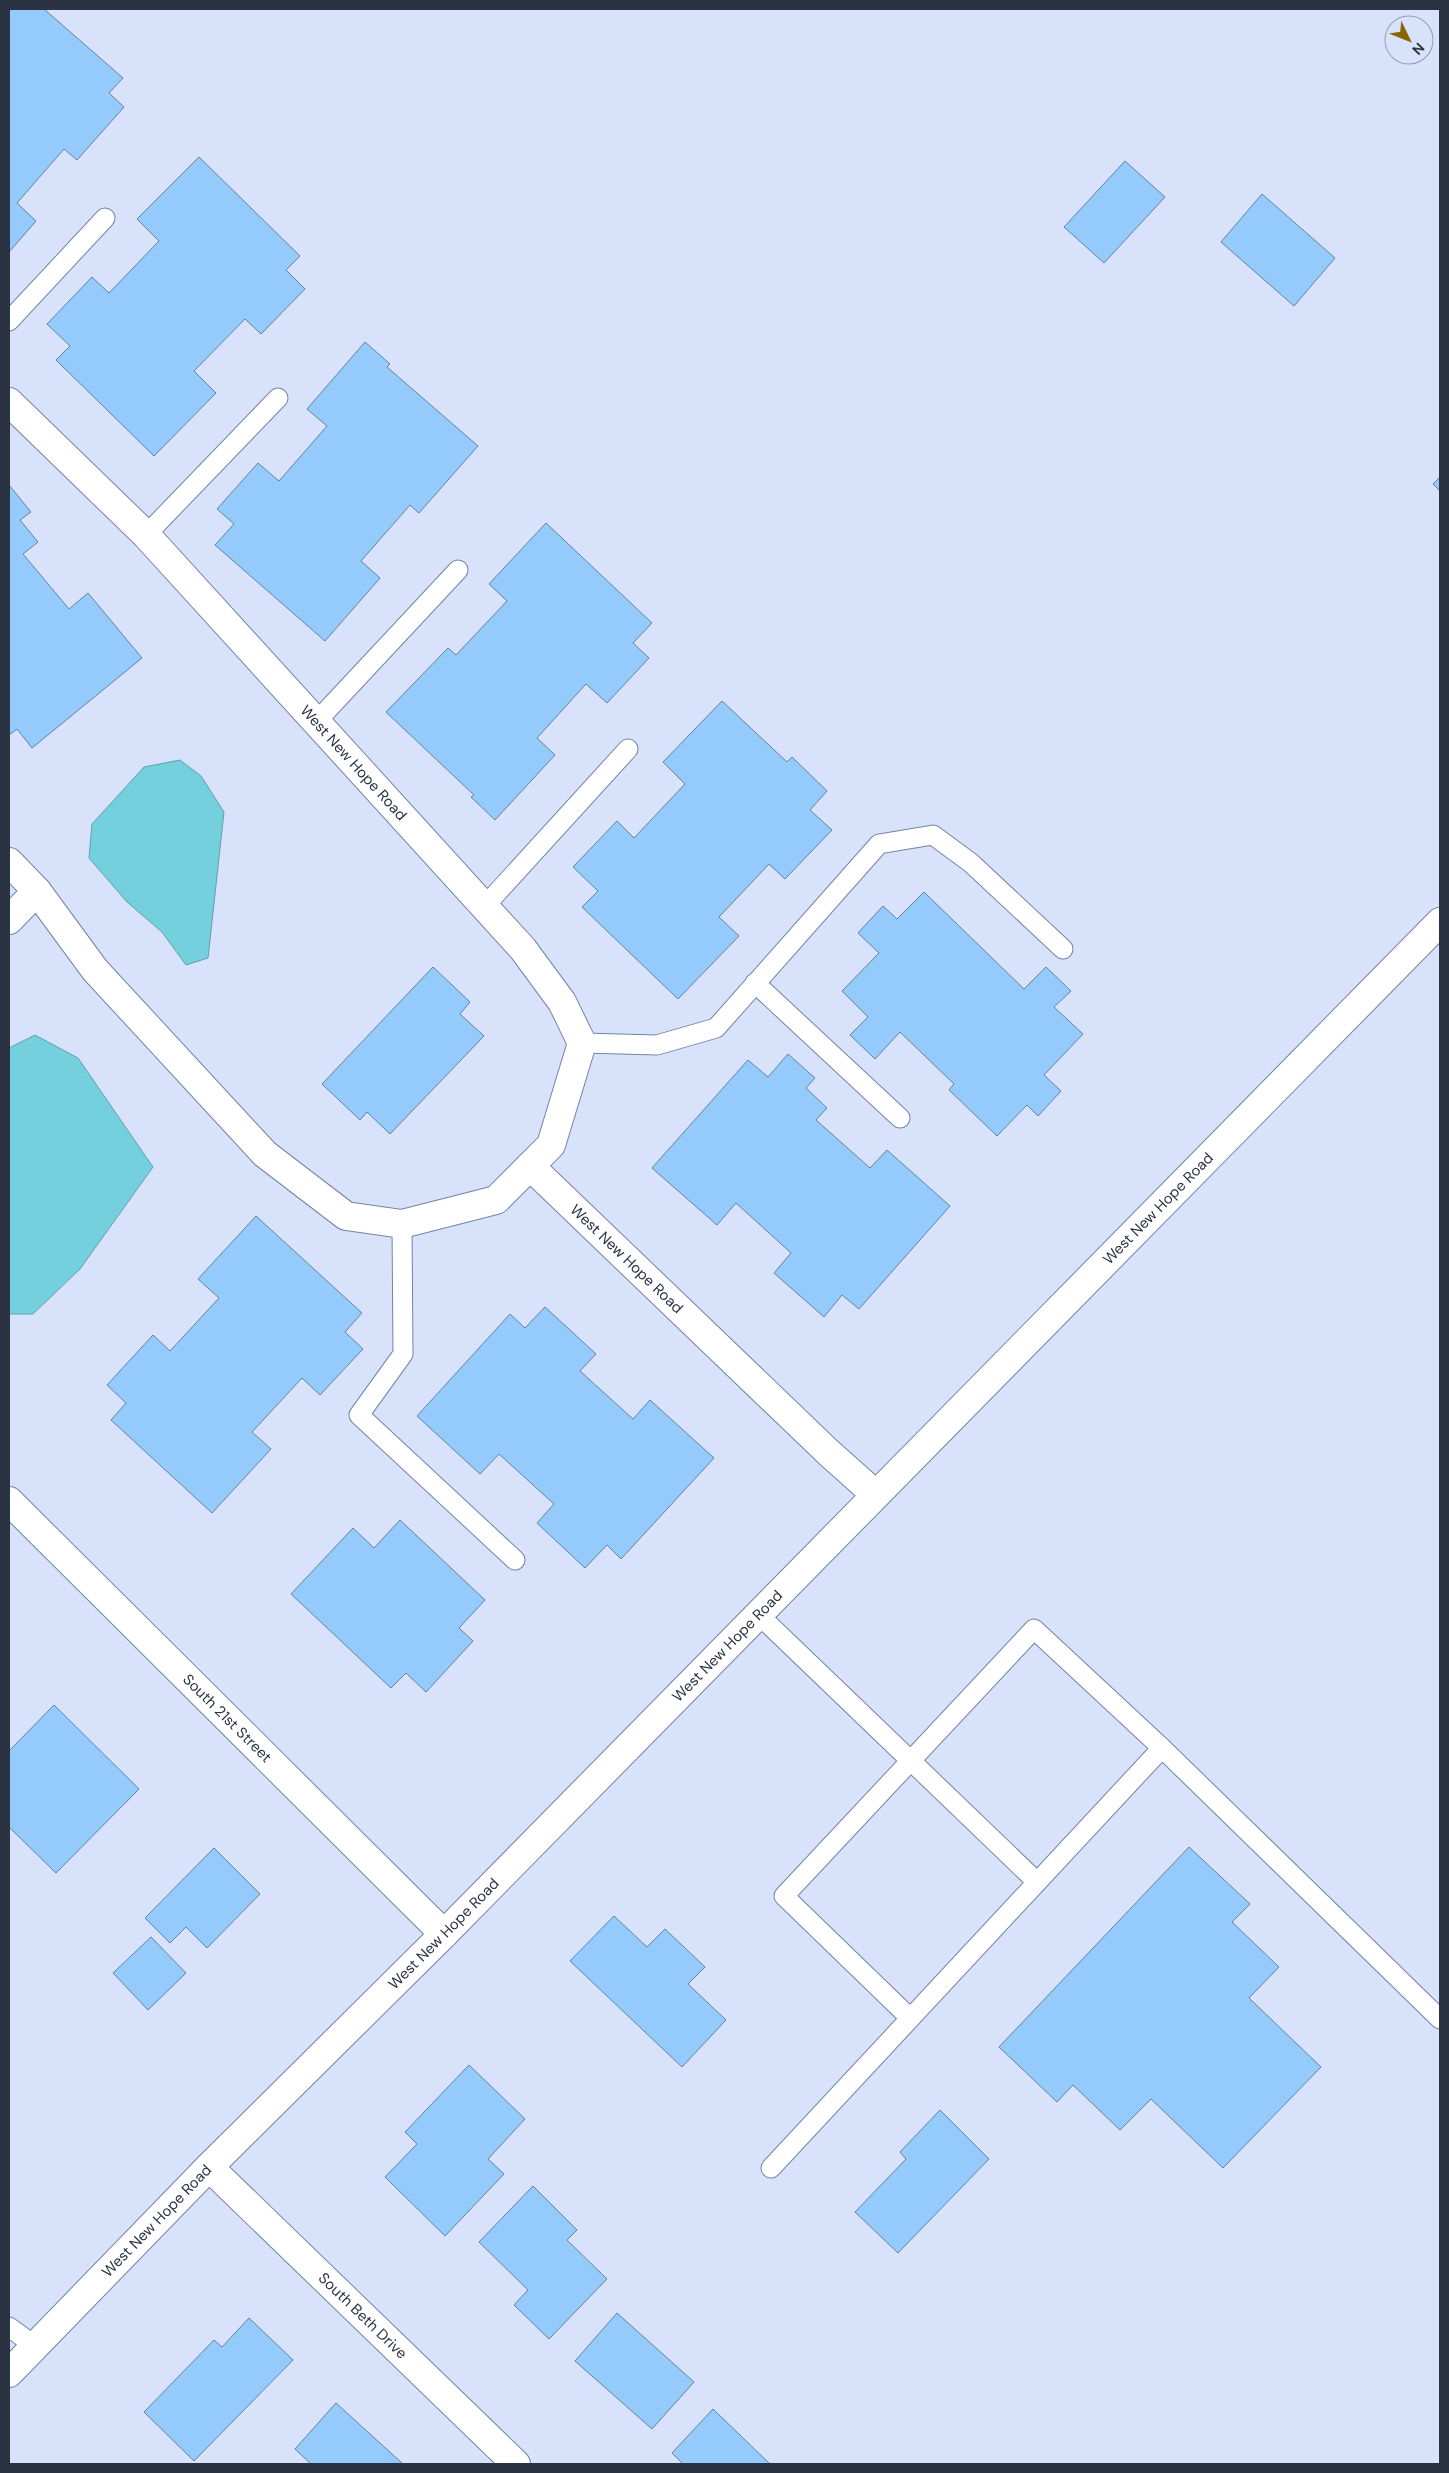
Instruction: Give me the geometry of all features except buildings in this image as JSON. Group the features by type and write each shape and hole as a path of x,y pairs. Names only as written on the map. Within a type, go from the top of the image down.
{"street":[{"name":"West New Hope Road","path":"9,402 146,535 523,949 562,1002 582,1043"},
{"path":"9,862 37,891 95,970 265,1154 346,1216 402,1224 496,1200 551,1145 582,1043"},
{"path":"9,920 37,891"},
{"name":"West New Hope Road","path":"9,2373 209,2167 444,1934 1440,922"},
{"name":"West New Hope Road","path":"530,1166 875,1494"},
{"name":"South 21st Street","path":"9,1501 444,1934"},
{"name":"South Beth Drive","path":"209,2167 516,2464"}],"lane":[{"path":"9,321 105,218"},
{"path":"146,535 278,398"},
{"path":"316,722 458,570"},
{"path":"484,907 628,749"},
{"path":"582,1043 657,1045 716,1028 879,844 933,835 971,863 1063,949"},
{"path":"755,983 900,1118"},
{"path":"402,1224 403,1354 359,1415 514,1560"},
{"path":"758,1614 1037,1882"},
{"path":"910,2018 784,1896 1034,1629 1162,1748 1440,2019"},
{"path":"771,2168 1162,1748"},
{"path":"9,2327 36,2346"}],"shaded area":[{"path":"180,760 201,776 224,812 208,958 186,965 162,932 127,902 89,858 92,824 144,767"},
{"path":"35,1035 78,1058 153,1167 80,1269 33,1314 9,1314 9,1048"}]}
